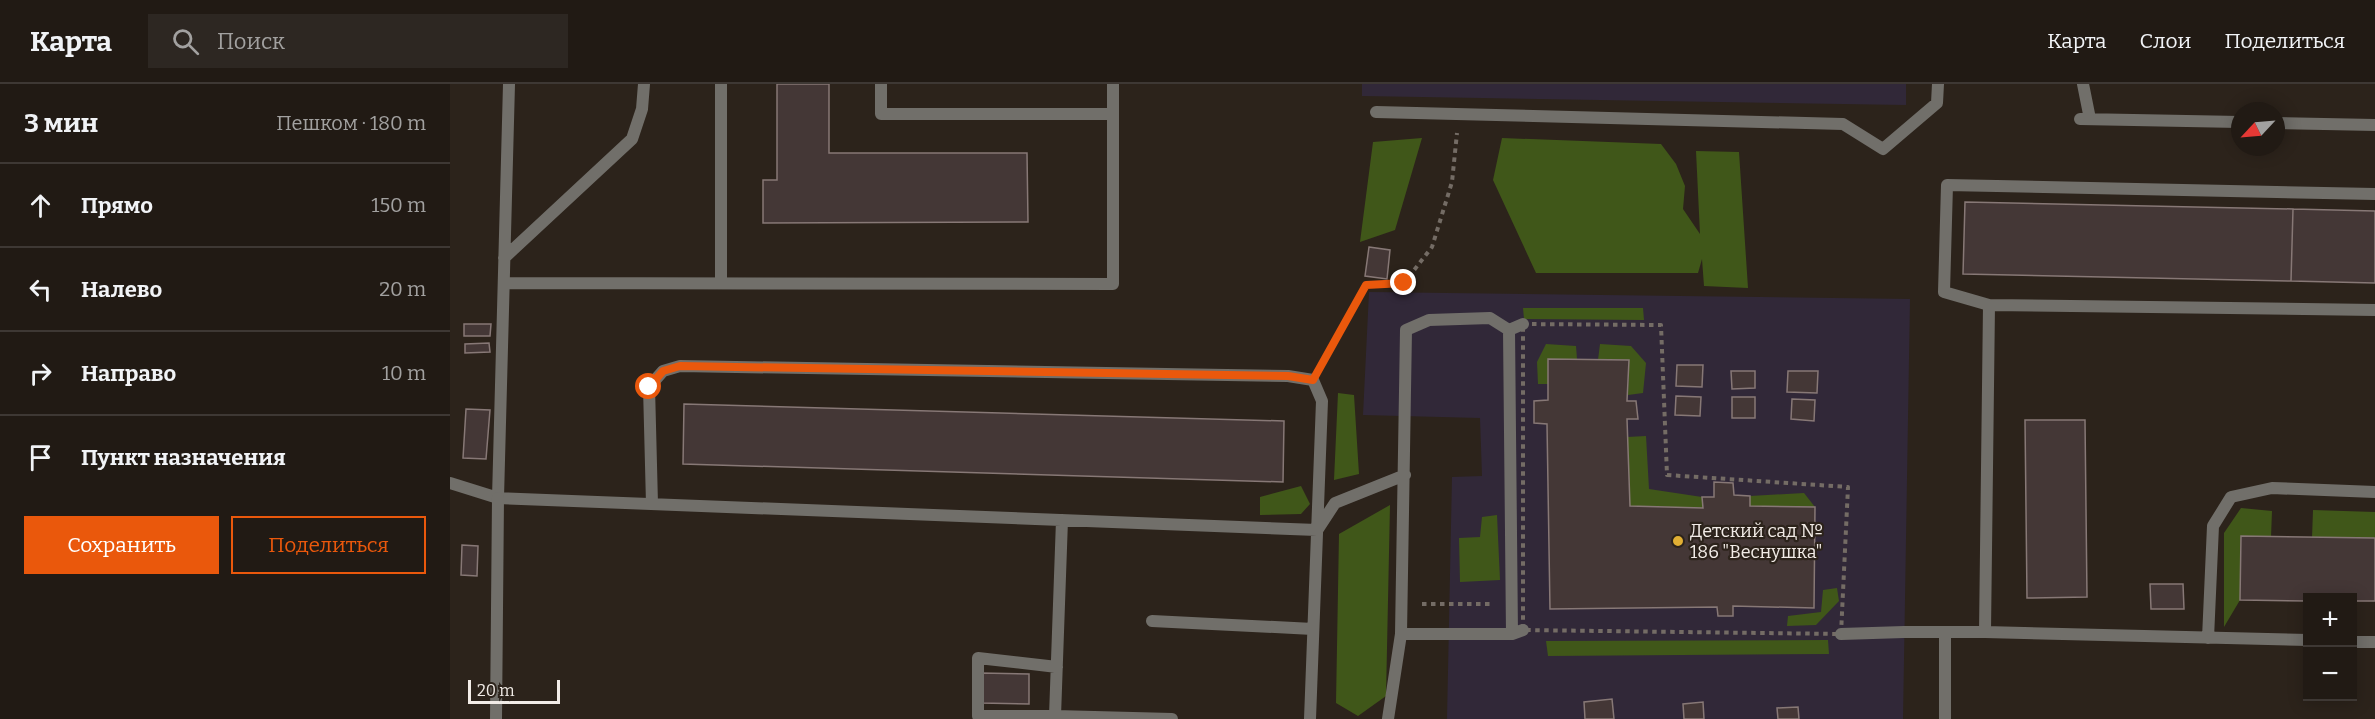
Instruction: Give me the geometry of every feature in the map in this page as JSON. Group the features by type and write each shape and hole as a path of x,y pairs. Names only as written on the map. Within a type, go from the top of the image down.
{"street":[{"path":"496,719 498,498 509,84"},
{"path":"504,258 632,139 642,109 644,84"},
{"path":"721,84 721,284"},
{"path":"881,84 881,114 1113,114"},
{"path":"504,283 1113,284 1113,84"},
{"path":"1376,112 1843,124 1883,149 1937,103 1938,84"},
{"path":"2083,84 2085,119 2231,122"},
{"path":"2285,123 2375,125"},
{"path":"2375,194 1947,185 1944,292 1989,305 2375,310"},
{"path":"1985,632 1989,305"},
{"path":"1389,719 1401,634 1406,330 1429,320 1490,318 1509,330"},
{"path":"1509,330 1523,324"},
{"path":"1401,634 1518,632 1509,330"},
{"path":"652,504 649,387 663,371 680,366 1288,376 1313,380 1322,401 1310,719"},
{"path":"1317,530 1335,503 1405,475"},
{"path":"450,483 498,498 1317,530"},
{"path":"2208,638 2213,526 2231,497 2272,488 2375,492"},
{"path":"1055,716 1062,520"},
{"path":"1152,621 1313,629"},
{"path":"1945,632 1945,719"},
{"path":"1841,634 1985,632 2303,640"},
{"path":"2357,642 2375,642"},
{"path":"1057,667 978,658 978,716 1172,719"}],"path":[{"path":"1313,380 1366,285 1404,283 1432,248 1452,182 1460,114"},
{"path":"1523,324 1661,325 1667,475 1848,488 1841,634 1518,632 1523,324"},
{"path":"1419,604 1503,603"}],"shaded area":[{"path":"1362,84 1906,84 1906,105 1362,96"},
{"name":"Детский сад № 186 \"Веснушка\"","path":"1369,292 1910,299 1903,719 1447,719 1452,477 1482,476 1480,418 1363,415"}],"green space":[{"path":"1422,138 1395,230 1360,242 1373,142"},
{"path":"1502,138 1661,144 1676,164 1685,186 1683,209 1700,234 1696,151 1739,152 1748,288 1704,286 1702,259 1698,273 1536,273 1493,180"},
{"path":"1523,308 1643,308 1644,320 1524,319"},
{"path":"1546,344 1576,346 1577,359 1548,359 1548,384 1538,384 1537,362"},
{"path":"1600,344 1631,346 1646,363 1643,393 1628,395 1629,360 1598,360"},
{"path":"1338,393 1354,395 1359,474 1334,480"},
{"path":"1646,436 1649,489 1702,497 1703,508 1630,506 1627,437"},
{"path":"1301,486 1310,504 1301,514 1260,515 1260,497"},
{"path":"1804,493 1815,507 1750,506 1750,496"},
{"path":"1390,505 1386,696 1358,716 1336,703 1339,534"},
{"path":"2241,508 2272,511 2271,537 2241,536 2240,600 2224,627 2224,533"},
{"path":"2313,510 2375,512 2375,538 2312,538"},
{"path":"1497,515 1500,580 1460,582 1459,538 1480,537 1482,517"},
{"path":"1837,588 1839,601 1816,625 1787,626 1788,616 1821,612 1823,590"},
{"path":"1828,640 1829,654 1548,656 1546,641"}],"building":[{"path":"777,84 829,84 829,153 1027,153 1028,222 763,223 763,180 777,180"},
{"path":"1965,202 2293,209 2291,281 1963,274"},
{"path":"2293,209 2375,211 2375,283 2291,281"},
{"path":"1369,247 1390,250 1387,279 1365,276"},
{"path":"464,324 491,324 490,336 464,336"},
{"path":"489,343 490,352 465,353 465,344"},
{"path":"1548,359 1629,360 1627,401 1636,401 1638,419 1627,419 1630,506 1703,508 1702,497 1714,497 1714,482 1733,483 1734,495 1750,496 1750,506 1815,507 1814,608 1733,606 1733,616 1718,616 1717,607 1550,609 1547,424 1534,423 1534,401 1548,400"},
{"path":"1677,365 1703,365 1702,387 1676,386"},
{"path":"1731,371 1755,371 1755,388 1732,389"},
{"path":"1788,371 1818,371 1817,393 1787,392"},
{"path":"1676,396 1701,397 1700,416 1675,415"},
{"path":"1732,397 1755,397 1755,418 1732,418"},
{"path":"1792,399 1815,400 1814,421 1791,419"},
{"path":"684,404 1284,421 1283,482 683,464"},
{"path":"466,409 490,410 486,459 463,458"},
{"path":"2025,420 2085,420 2087,597 2027,598"},
{"path":"2241,536 2375,538 2375,601 2357,601 2357,593 2303,593 2303,601 2240,600"},
{"path":"462,545 478,546 477,576 461,575"},
{"path":"2150,584 2183,584 2184,609 2151,609"},
{"path":"981,673 1029,674 1029,704 981,703"},
{"path":"1612,699 1614,719 1585,719 1584,702"},
{"path":"1703,702 1704,719 1684,719 1683,704"},
{"path":"1798,707 1799,719 1778,719 1777,708"}],"place":[{"name":"Детский сад № 186 \"Веснушка\"","path":"1678,541"}],"route":[{"path":"649,387 663,371 680,366 1288,376 1313,380 1366,285 1404,283"}]}
